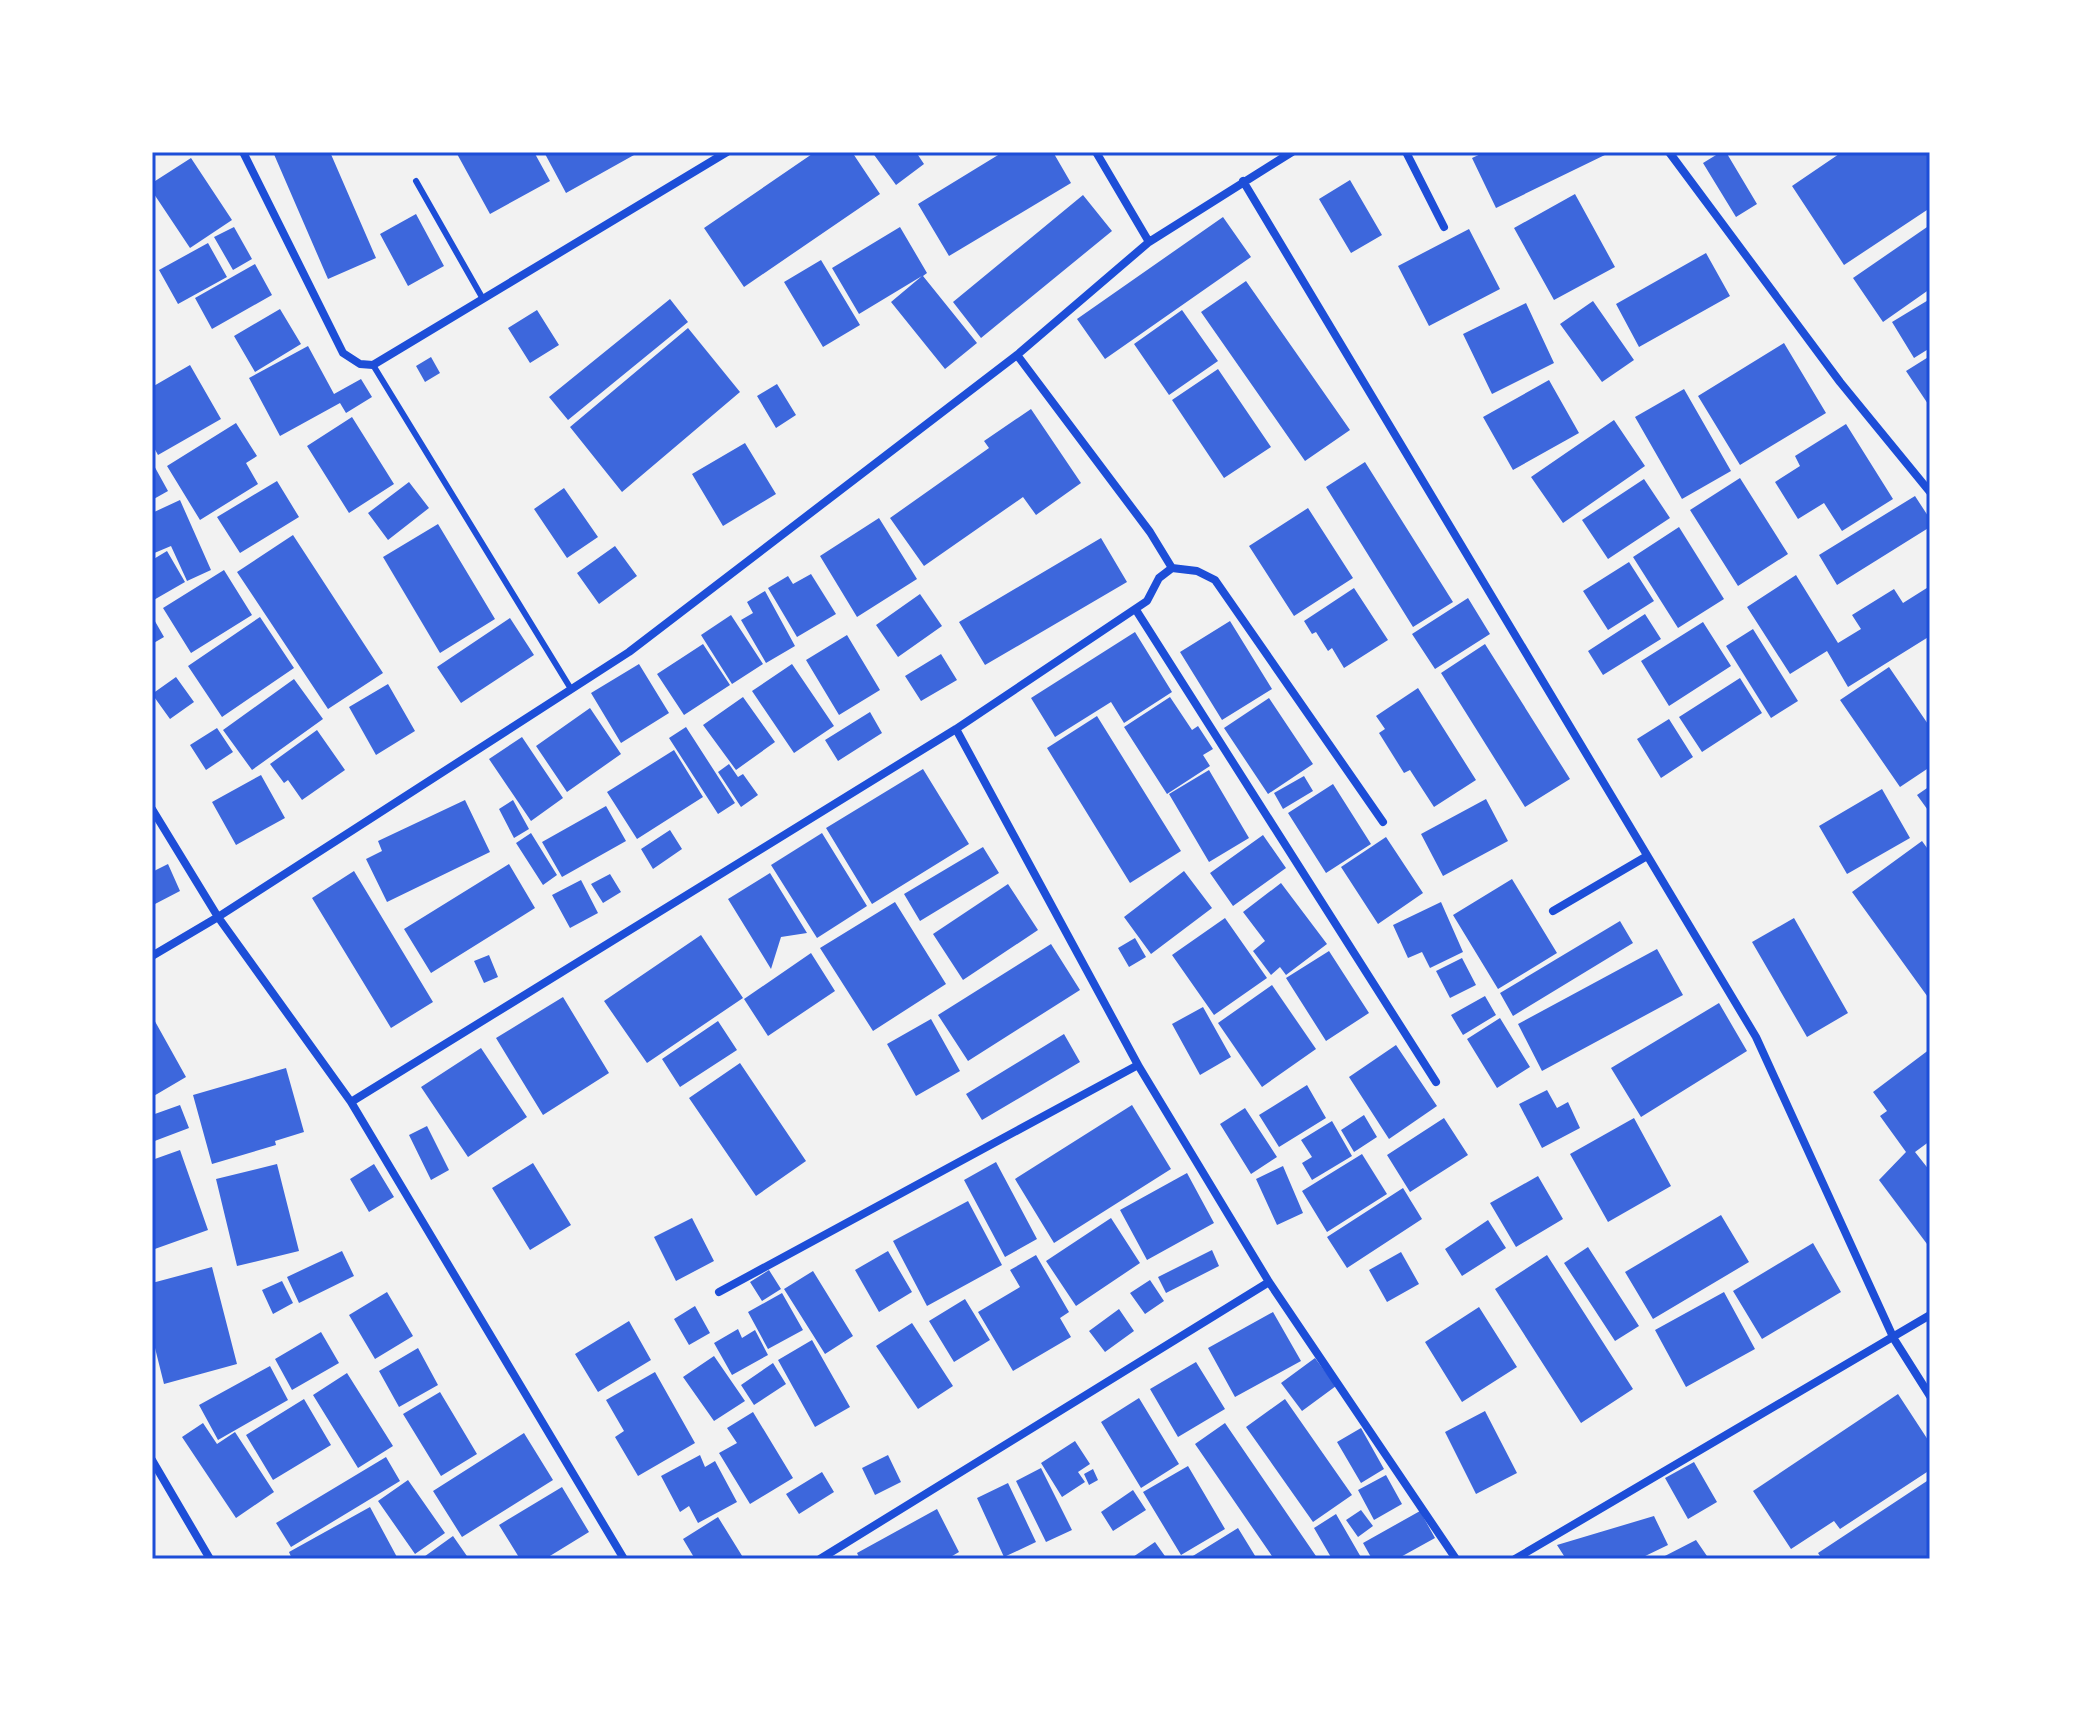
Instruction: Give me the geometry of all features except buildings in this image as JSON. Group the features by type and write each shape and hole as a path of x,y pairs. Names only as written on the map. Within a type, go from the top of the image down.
{"street":[{"path":"243,152 343,353 360,364 373,365 727,152"},
{"path":"1096,152 1149,242"},
{"path":"152,956 218,917 629,652 1017,355 1149,242 1292,152"},
{"path":"1406,152 1444,227"},
{"path":"1669,152 1840,382 1930,492"},
{"path":"1243,181 1756,1037 1894,1339 1930,1396"},
{"path":"1017,355 1150,532 1172,568"},
{"path":"351,1102 956,729 1136,610 1147,601 1159,578 1172,568 1197,571 1215,580 1383,822"},
{"path":"1136,610 1436,1082"},
{"path":"956,729 1138,1065 1269,1282 1456,1559"},
{"path":"152,809 218,917 351,1102 624,1559"},
{"path":"1553,911 1647,856"},
{"path":"719,1292 1138,1065"},
{"path":"820,1559 1269,1282"},
{"path":"1515,1559 1894,1339 1930,1315"},
{"path":"152,1460 210,1559"}],"lane":[{"path":"416,181 483,299"},
{"path":"373,365 571,689"}]}
